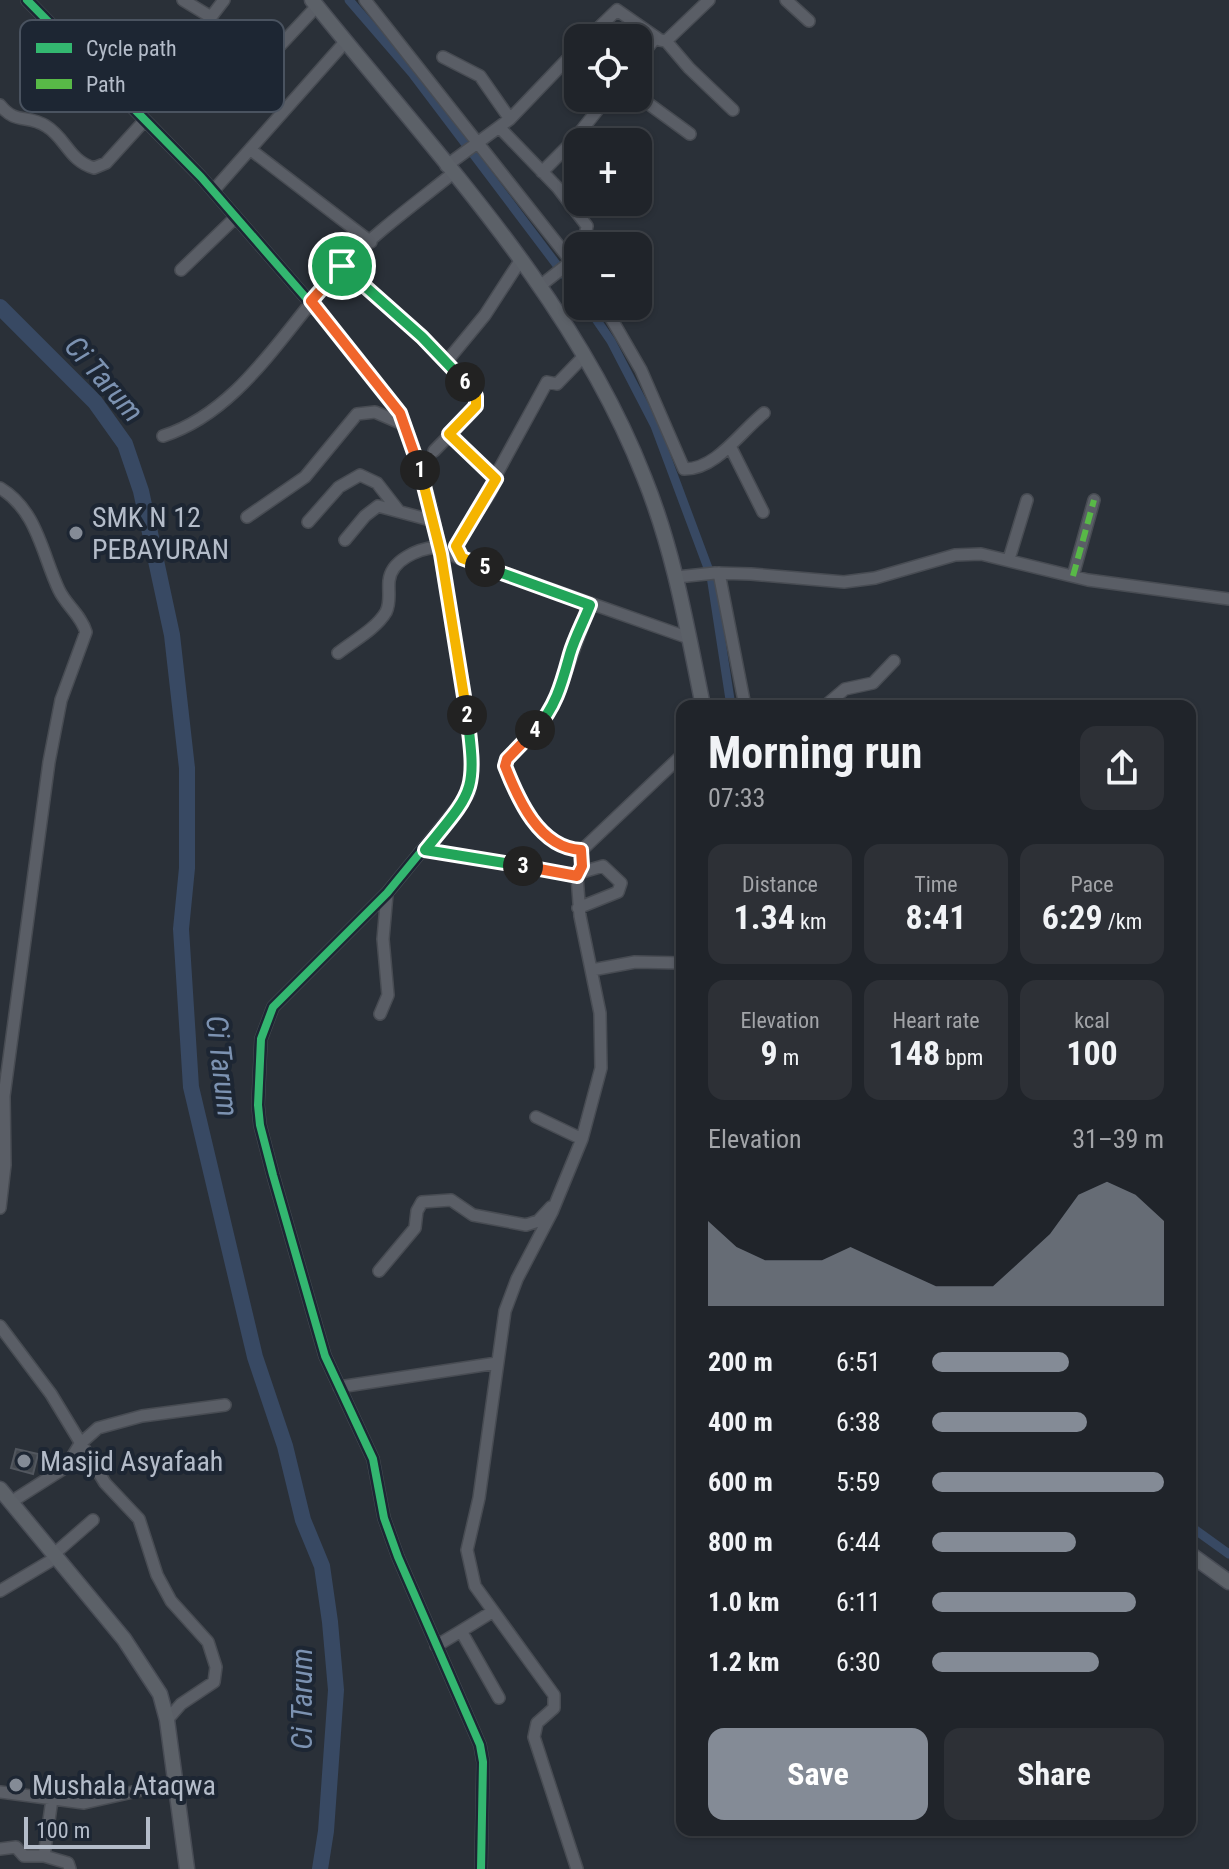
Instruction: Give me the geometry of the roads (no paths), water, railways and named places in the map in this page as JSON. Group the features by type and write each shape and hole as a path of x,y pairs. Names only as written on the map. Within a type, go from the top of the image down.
{"main road":[{"path":"314,3 450,167 520,261 546,282 645,477 683,577 689,638 702,700"},
{"path":"0,1489 124,1639 160,1694 177,1782 187,1869"},
{"path":"1196,1558 1229,1582"}],"street":[{"path":"27,0 47,20"},
{"path":"183,0 211,17"},
{"path":"209,20 224,0"},
{"path":"365,0 474,145 564,252"},
{"path":"606,0 661,39 733,110"},
{"path":"652,47 709,0"},
{"path":"786,0 809,21"},
{"path":"284,40 314,3"},
{"path":"602,24 617,10"},
{"path":"213,191 346,41"},
{"path":"443,57 480,76 510,119"},
{"path":"163,436 193,425 219,406 342,266 474,145 510,119 564,63"},
{"path":"0,105 13,118 47,126 72,156 94,168 106,163 145,120"},
{"path":"652,106 690,134"},
{"path":"137,112 311,301 385,392 405,425 440,547 473,771 469,793 387,893 273,1007 261,1039 260,1125 320,1337 339,1387 373,1459 384,1518 436,1646 475,1729 483,1762 481,1869"},
{"path":"542,172 595,112"},
{"path":"499,127 542,172 589,229 588,232"},
{"path":"251,150 371,242"},
{"path":"181,270 236,217"},
{"path":"447,361 485,315 520,261"},
{"path":"342,266 447,361 478,400 473,411 434,451"},
{"path":"546,282 564,270"},
{"path":"612,320 641,370 684,469 699,466 730,446 764,413"},
{"path":"465,560 457,553 460,535 490,492 495,477 547,382 552,380 556,384 584,356"},
{"path":"247,517 305,477 357,414 375,412 405,425"},
{"path":"449,434 495,477"},
{"path":"730,446 763,512"},
{"path":"308,522 339,487 360,475 377,483 398,510"},
{"path":"0,488 17,502 34,527 59,589 86,632 61,700 49,762 4,1096 5,1165 0,1208"},
{"path":"1009,559 1027,500"},
{"path":"1073,576 1094,500"},
{"path":"345,540 372,509 387,507 434,521"},
{"path":"338,653 385,614 389,602 390,576 398,563 410,555 440,547 465,560 689,638"},
{"path":"683,577 717,573 844,582 875,578 955,555 981,554 1073,576 1229,599"},
{"path":"717,573 744,700"},
{"path":"590,605 556,700 541,723 505,764 537,828 564,846 581,850 595,841 676,761"},
{"path":"832,700 845,689 873,683 894,661"},
{"path":"425,850 578,875 603,866 621,883 621,888 578,908"},
{"path":"577,1869 534,1737 537,1723 554,1708 554,1695 475,1586 467,1550 479,1498 497,1363 510,1295 556,1203 582,1139 594,1100 602,1055 601,1021 578,908 581,850"},
{"path":"380,1014 388,995 383,939 387,893"},
{"path":"592,970 635,962 676,966"},
{"path":"536,1117 582,1139"},
{"path":"379,1271 415,1228 418,1206 422,1202 451,1200 473,1215 526,1225 538,1221 556,1203"},
{"path":"526,1225 538,1241"},
{"path":"0,1326 51,1394 98,1472 139,1519 166,1593 208,1642 216,1667 214,1682 181,1704 167,1720"},
{"path":"339,1387 497,1363"},
{"path":"11,1502 66,1467 98,1428 165,1412 225,1405"},
{"path":"0,1591 56,1555 93,1520"},
{"path":"436,1646 492,1612"},
{"path":"461,1631 499,1698"},
{"path":"0,1792 94,1802 177,1782"},
{"path":"44,1856 52,1799"},
{"path":"0,1849 16,1847 24,1856 25,1869"},
{"path":"24,1856 44,1856 68,1863 70,1869"}],"waterway":[{"path":"349,0 412,73 564,274"},
{"name":"Ci Tarum","path":"0,307 95,402 125,444 141,491 172,635 187,768 187,868 181,929 191,1087 255,1357 285,1446 303,1520 322,1566 330,1622 336,1690 326,1831 320,1869"},
{"path":"597,320 611,341 655,426 711,576 730,700"},
{"path":"1196,1530 1229,1554"}],"place":[{"name":"SMK N 12 PEBAYURAN","path":"76,533"},
{"name":"Masjid Asyafaah","path":"24,1461"},
{"name":"Mushala Ataqwa","path":"16,1785"}]}
